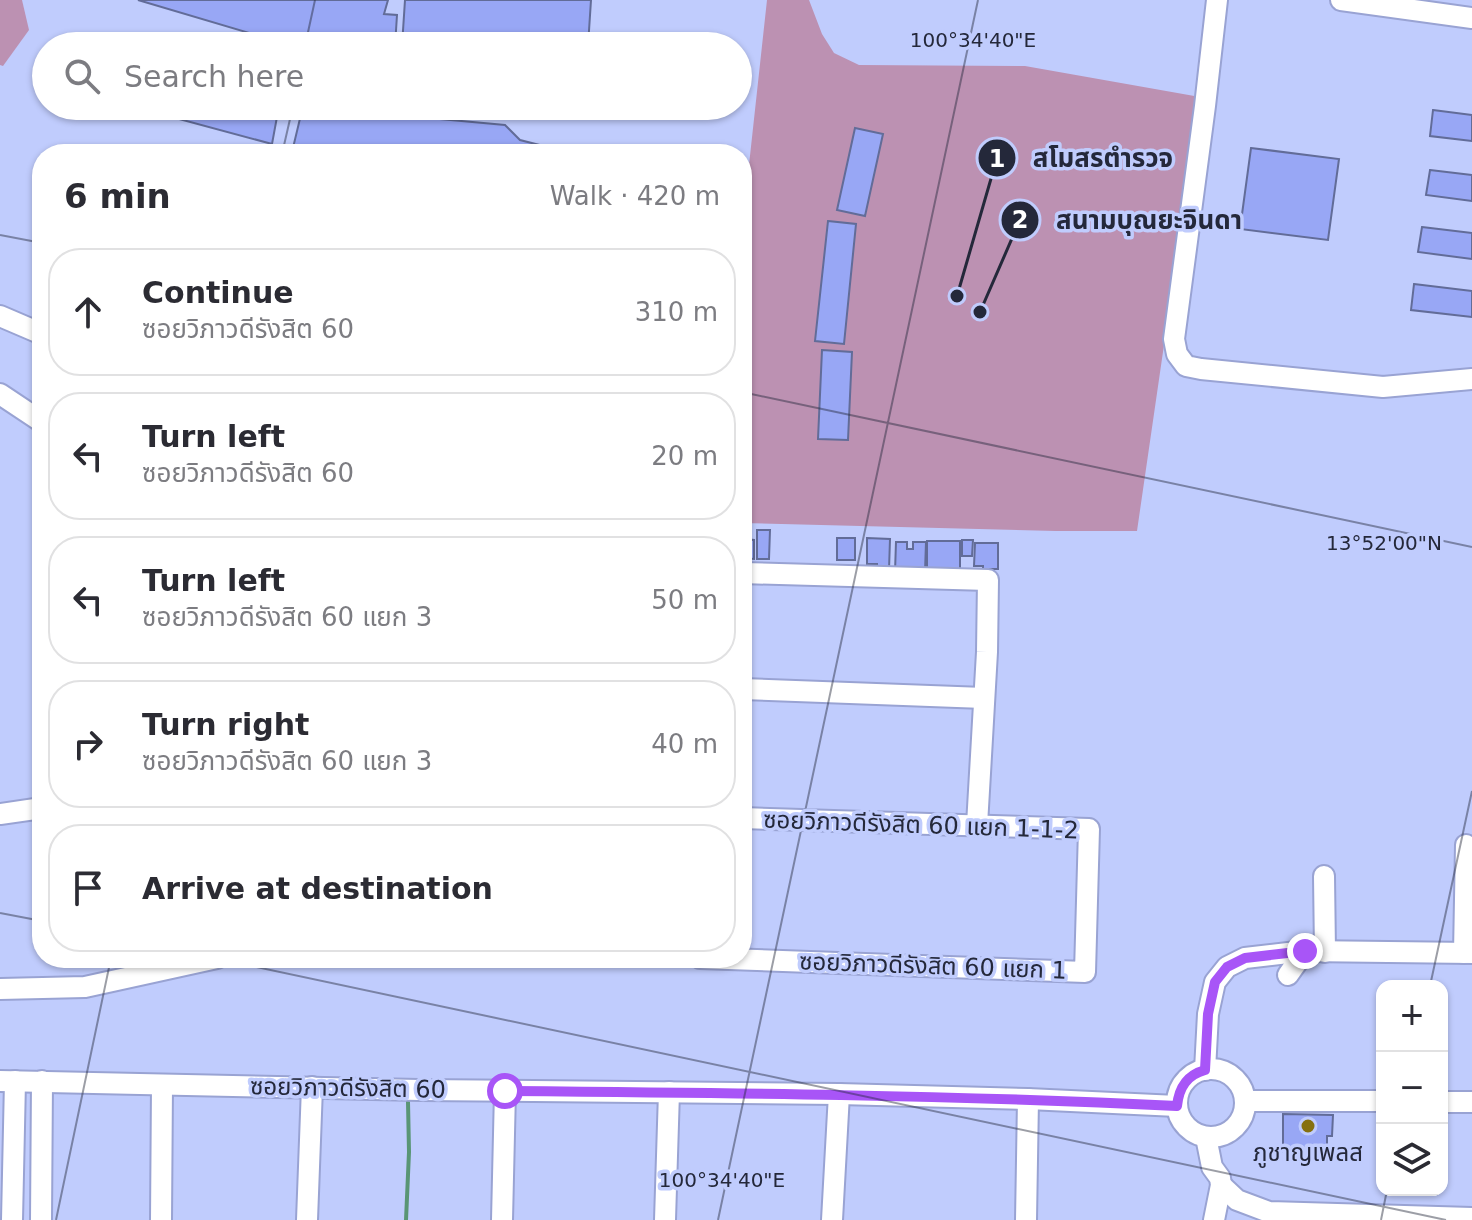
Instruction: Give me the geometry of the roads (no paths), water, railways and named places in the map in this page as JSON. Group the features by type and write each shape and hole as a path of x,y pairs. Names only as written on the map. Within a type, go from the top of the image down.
{"street":[{"path":"1217,0 1174,339 1177,354 1186,366 1201,369 1383,387 1472,379"},
{"path":"1341,0 1472,18"},
{"path":"0,316 32,330"},
{"path":"0,394 32,415"},
{"path":"752,573 988,580 977,825"},
{"path":"752,689 984,698"},
{"path":"0,814 32,809"},
{"name":"ซอยวิภาวดีรังสิต 60 แยก 1-1-2","path":"752,818 1089,829 1087,891"},
{"path":"1205,1070 1208,1014 1215,982 1227,967 1245,958 1315,952 1468,953 1466,845"},
{"path":"1288,975 1315,952 1324,876"},
{"name":"ซอยวิภาวดีรังสิต 60 แยก 1","path":"752,960 1085,972 1087,891"},
{"path":"0,989 85,987 159,968"},
{"path":"1205,1070 1227,1073 1243,1090 1245,1101 1245,1111 1235,1128 1216,1137 1195,1134 1186,1127 1177,1106 1181,1086 1196,1073 1205,1070"},
{"path":"7,1081 12,1220"},
{"name":"ซอยวิภาวดีรังสิต 60","path":"7,1081 839,1094 1177,1106"},
{"path":"41,1220 42,1081"},
{"path":"161,1220 162,1085"},
{"path":"307,1220 312,1087"},
{"path":"502,1220 505,1091"},
{"path":"665,1220 669,1092"},
{"path":"832,1220 839,1094"},
{"path":"1026,1220 1028,1099"},
{"path":"1245,1101 1376,1101"},
{"path":"1448,1102 1472,1102"},
{"path":"1206,1137 1212,1167 1221,1185 1214,1220"},
{"path":"1221,1185 1237,1200 1269,1212 1356,1218 1467,1219"}],"waterway":[{"path":"406,1220 408,1102"}],"place":[{"name":"สโมสรตำรวจ","path":"957,296"},
{"name":"สนามบุณยะจินดา","path":"980,312"},
{"name":"ภูชาญเพลส","path":"1308,1126"}]}
